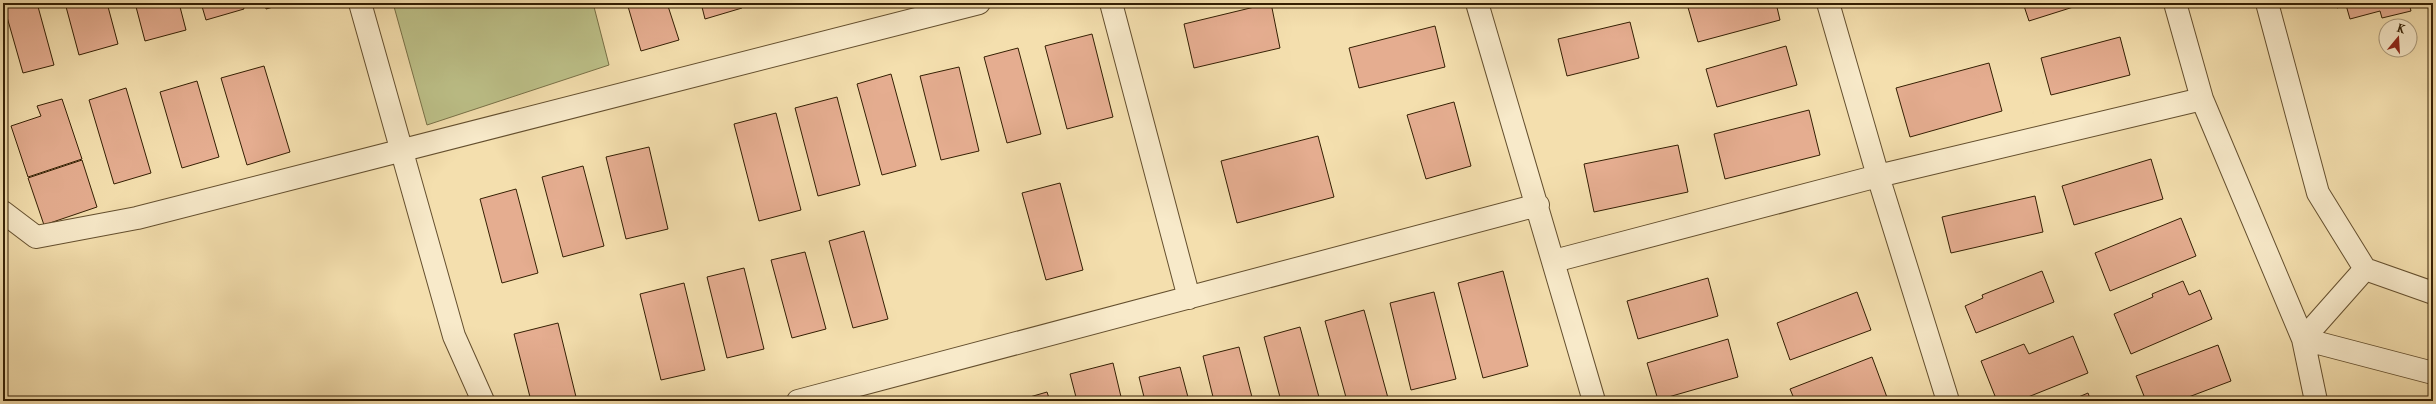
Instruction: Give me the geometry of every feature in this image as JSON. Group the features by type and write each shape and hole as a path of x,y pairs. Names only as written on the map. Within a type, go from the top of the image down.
{"street":[{"path":"360,3 454,336 483,401"},
{"path":"3,212 36,237 137,218 979,3"},
{"path":"1111,3 1189,298"},
{"path":"1477,3 1538,205 1594,401"},
{"path":"1828,3 1878,176 1948,401"},
{"path":"2175,3 2202,99 2303,339 2316,401"},
{"path":"2267,3 2318,192 2365,269 2433,294"},
{"path":"1554,261 1878,176 2202,99"},
{"path":"798,401 1538,205"},
{"path":"2303,339 2365,269"},
{"path":"2303,339 2433,373"}],"green space":[{"path":"393,3 593,3 609,65 427,125"}],"building":[{"path":"3,3 37,3 54,65 23,73"},
{"path":"65,3 107,3 118,44 79,55"},
{"path":"135,3 179,3 186,30 145,41"},
{"path":"201,3 242,3 244,9 206,20"},
{"path":"265,3 287,3 266,9"},
{"path":"627,3 667,3 679,40 641,51"},
{"path":"701,3 741,3 742,8 705,19"},
{"path":"1271,3 1280,48 1194,68 1184,24"},
{"path":"1776,3 1780,20 1698,42 1687,4"},
{"path":"2023,3 2086,3 2029,21"},
{"path":"2336,3 2409,3 2411,11 2382,18 2380,11 2350,19 2346,5 2337,8"},
{"path":"1630,22 1639,58 1567,76 1558,39"},
{"path":"1435,26 1445,67 1359,88 1349,48"},
{"path":"1092,34 1113,117 1067,129 1045,46"},
{"path":"2120,37 2130,75 2051,95 2041,58"},
{"path":"1786,46 1797,85 1717,107 1706,69"},
{"path":"1018,48 1041,134 1007,143 984,57"},
{"path":"1989,63 2002,111 1910,137 1896,88"},
{"path":"264,66 290,152 247,165 221,78"},
{"path":"959,67 979,151 941,160 920,76"},
{"path":"891,74 916,166 882,175 857,84"},
{"path":"197,81 219,157 182,168 160,92"},
{"path":"126,88 151,173 114,184 89,100"},
{"path":"837,97 860,185 818,196 795,108"},
{"path":"62,99 82,159 28,177 11,126 41,116 37,106"},
{"path":"1454,102 1471,166 1426,179 1407,115"},
{"path":"1809,110 1820,155 1725,179 1714,134"},
{"path":"776,113 801,210 759,221 734,124"},
{"path":"1318,136 1334,197 1237,223 1221,161"},
{"path":"1678,145 1688,192 1594,212 1584,164"},
{"path":"649,147 668,229 626,239 606,157"},
{"path":"2151,159 2163,199 2074,225 2062,186"},
{"path":"82,160 97,207 44,225 28,178"},
{"path":"583,166 604,246 563,257 542,177"},
{"path":"1060,183 1083,270 1046,280 1022,193"},
{"path":"516,189 538,273 502,283 480,199"},
{"path":"2035,196 2043,232 1951,253 1942,217"},
{"path":"2181,218 2196,256 2110,291 2095,253"},
{"path":"864,231 888,319 853,328 829,241"},
{"path":"805,252 826,329 792,338 771,260"},
{"path":"744,268 764,349 727,358 707,277"},
{"path":"1503,271 1528,366 1483,378 1458,283"},
{"path":"2042,271 2054,302 1976,333 1965,306 1983,298 1982,295"},
{"path":"1708,278 1718,316 1638,339 1627,301"},
{"path":"2183,281 2189,295 2200,290 2212,319 2131,354 2114,314 2153,297 2152,294"},
{"path":"684,283 705,370 661,380 640,294"},
{"path":"1434,292 1456,379 1411,390 1390,303"},
{"path":"1857,292 1871,330 1790,360 1777,323"},
{"path":"1364,310 1388,398 1377,401 1347,401 1325,321"},
{"path":"558,323 577,401 531,401 514,334"},
{"path":"1300,327 1320,401 1281,401 1264,337"},
{"path":"2073,336 2088,373 2018,401 1997,401 1981,361 2024,344 2029,354"},
{"path":"1728,339 1738,377 1658,400 1647,363"},
{"path":"2218,345 2231,381 2178,401 2146,401 2136,376"},
{"path":"1239,347 1253,401 1214,401 1203,356"},
{"path":"1872,357 1888,400 1795,401 1790,389"},
{"path":"1113,363 1122,401 1077,401 1070,374"},
{"path":"1180,367 1189,401 1145,401 1139,377"},
{"path":"1047,392 1050,401 1016,401"},
{"path":"2088,393 2091,401 2069,401"}]}
